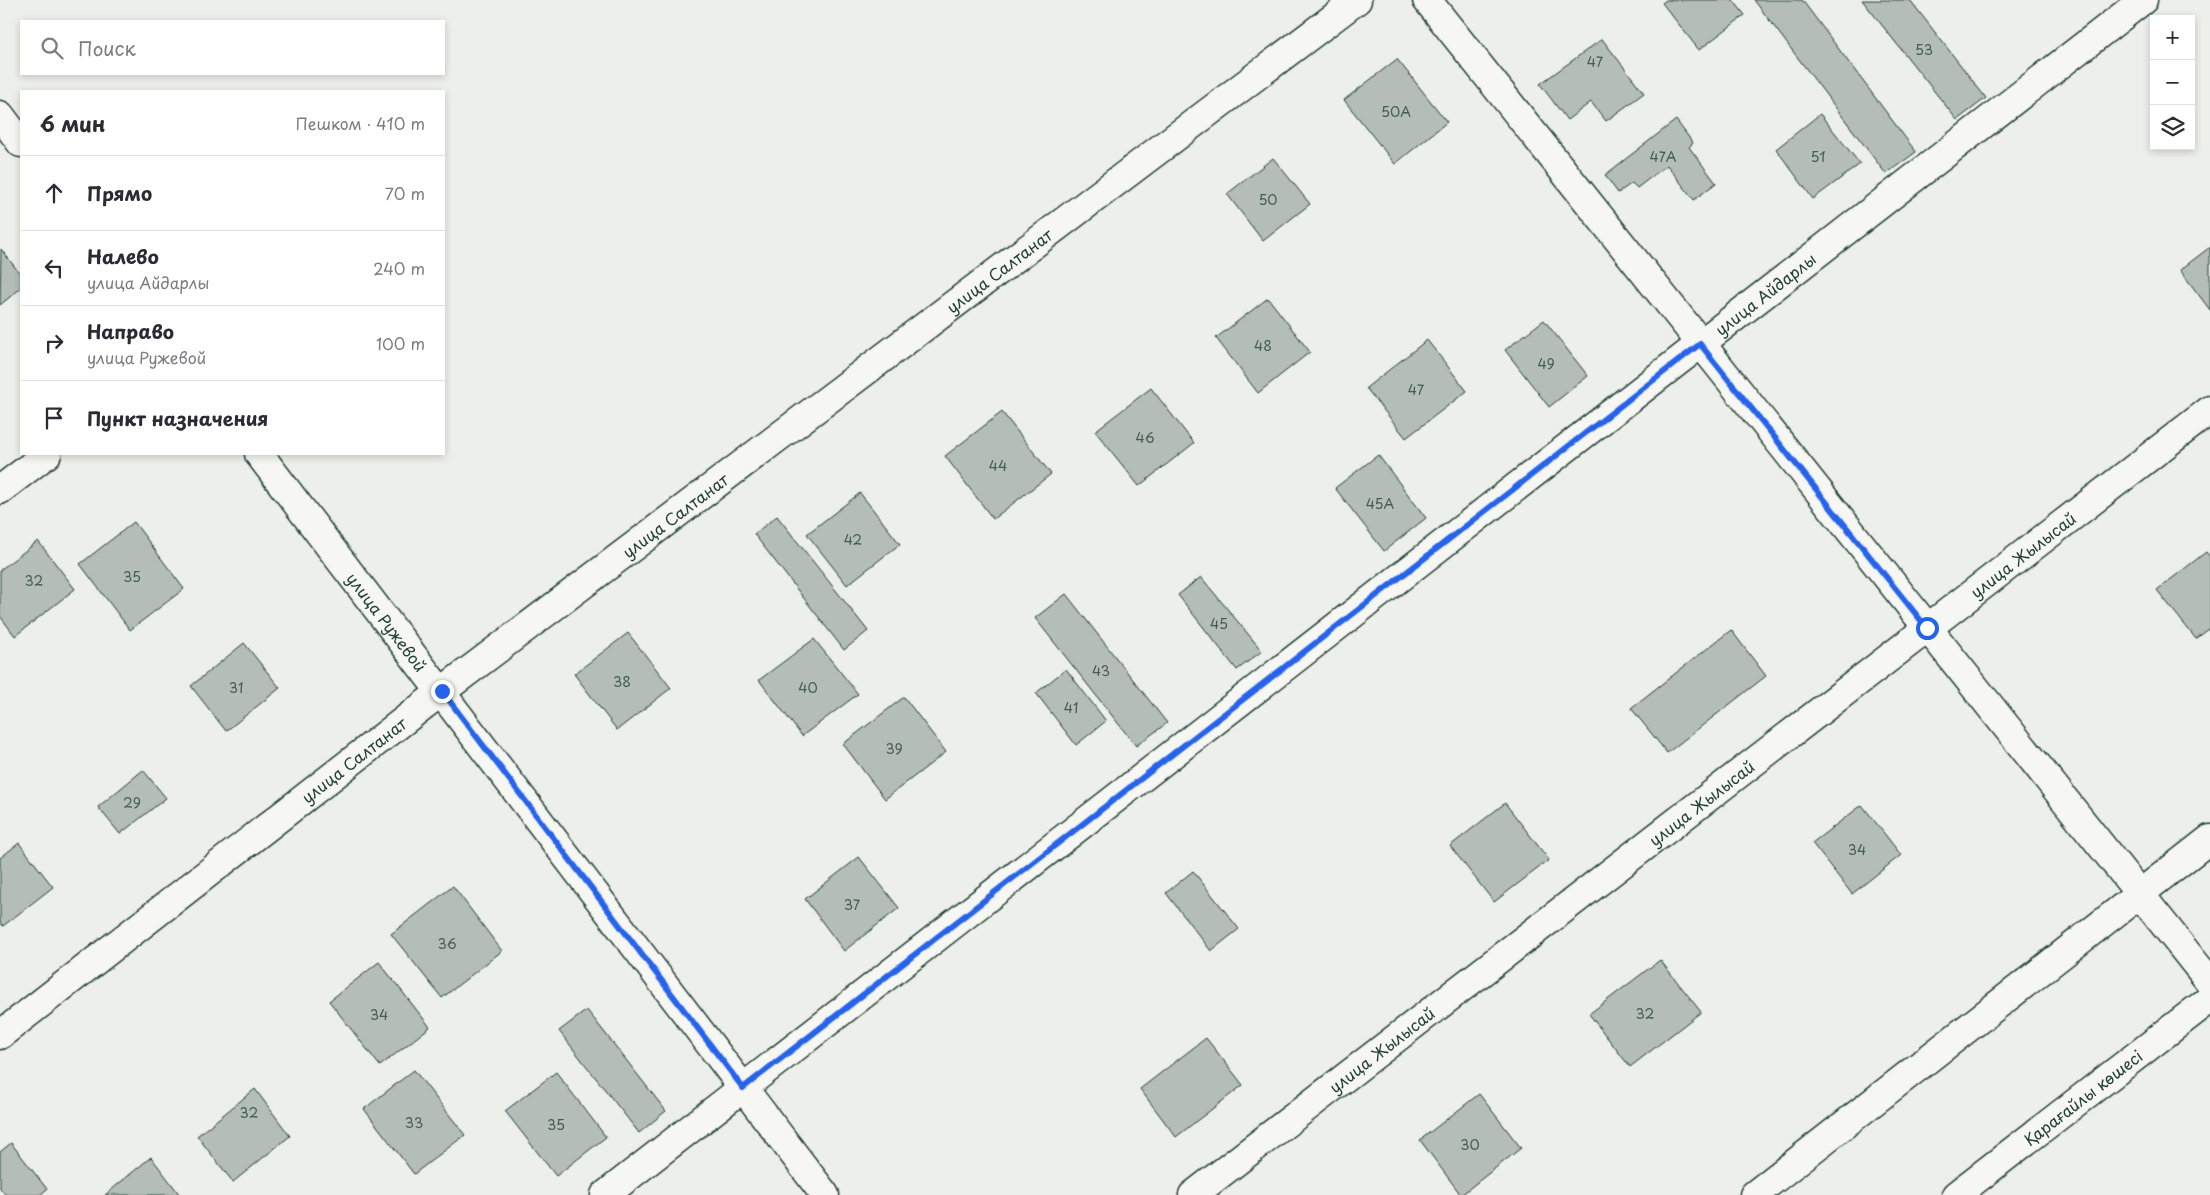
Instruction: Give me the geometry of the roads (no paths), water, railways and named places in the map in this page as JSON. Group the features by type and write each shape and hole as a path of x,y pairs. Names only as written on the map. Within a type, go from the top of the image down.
{"street":[{"name":"улица Салтанат","path":"0,1035 442,691 1356,0"},
{"path":"1427,0 2210,982"},
{"name":"улица Айдарлы","path":"605,1195 2143,0"},
{"path":"0,115 20,142"},
{"name":"улица Жылысай","path":"1193,1195 2210,410"},
{"path":"0,490 46,455"},
{"name":"улица Ружевой","path":"260,455 442,691 825,1195"},
{"path":"1754,1195 2210,839"},
{"name":"Қарағайлы көшесі","path":"1956,1195 2210,999"}]}
